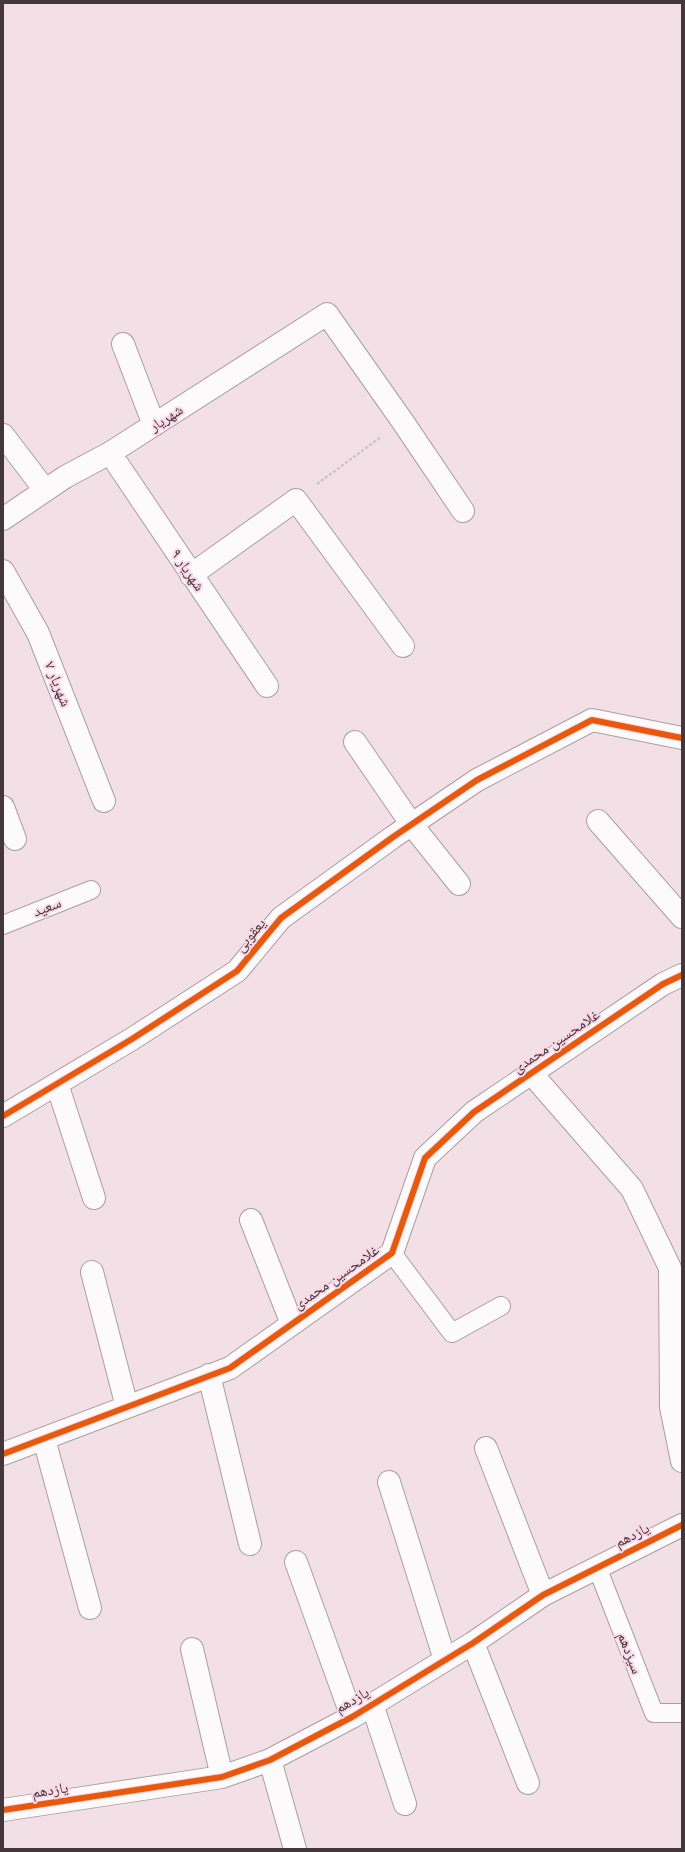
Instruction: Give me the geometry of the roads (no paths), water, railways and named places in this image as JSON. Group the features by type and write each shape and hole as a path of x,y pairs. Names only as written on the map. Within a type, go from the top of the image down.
{"street":[{"name":"شهریار","path":"3,519 65,477 110,453 327,314 463,511"},
{"path":"124,344 154,425"},
{"path":"3,435 45,490"},
{"name":"شهریار ۹","path":"110,453 267,686"},
{"path":"191,575 296,500 404,646"},
{"name":"شهریار ۷","path":"3,571 38,633 104,801"},
{"name":"یعقوبی","path":"3,1116 132,1039 237,971 281,918 477,780 592,720 682,738"},
{"path":"354,742 412,825 459,884"},
{"path":"3,807 15,839"},
{"path":"598,821 682,917"},
{"name":"غلامحسین محمدی","path":"3,1454 230,1368 392,1253 425,1158 474,1112 663,984 682,974"},
{"path":"531,1073 632,1189 670,1268 671,1407 682,1461"},
{"path":"57,1084 94,1198"},
{"path":"250,1220 292,1324"},
{"path":"92,1272 127,1407"},
{"path":"209,1375 250,1544"},
{"path":"44,1439 90,1608"},
{"path":"486,1448 543,1595"},
{"path":"389,1482 445,1660"},
{"name":"یازدهم","path":"3,1810 222,1777 270,1760 352,1717 473,1643 543,1595 682,1525"},
{"path":"296,1562 352,1717"},
{"path":"473,1643 528,1782"},
{"path":"192,1649 222,1777"},
{"path":"372,1704 405,1804"},
{"path":"270,1760 294,1849"}],"lane":[{"name":"سعید","path":"3,925 92,890"},
{"path":"392,1253 452,1333 501,1306"},
{"name":"سیزدهم","path":"597,1567 654,1713 682,1713"}]}
